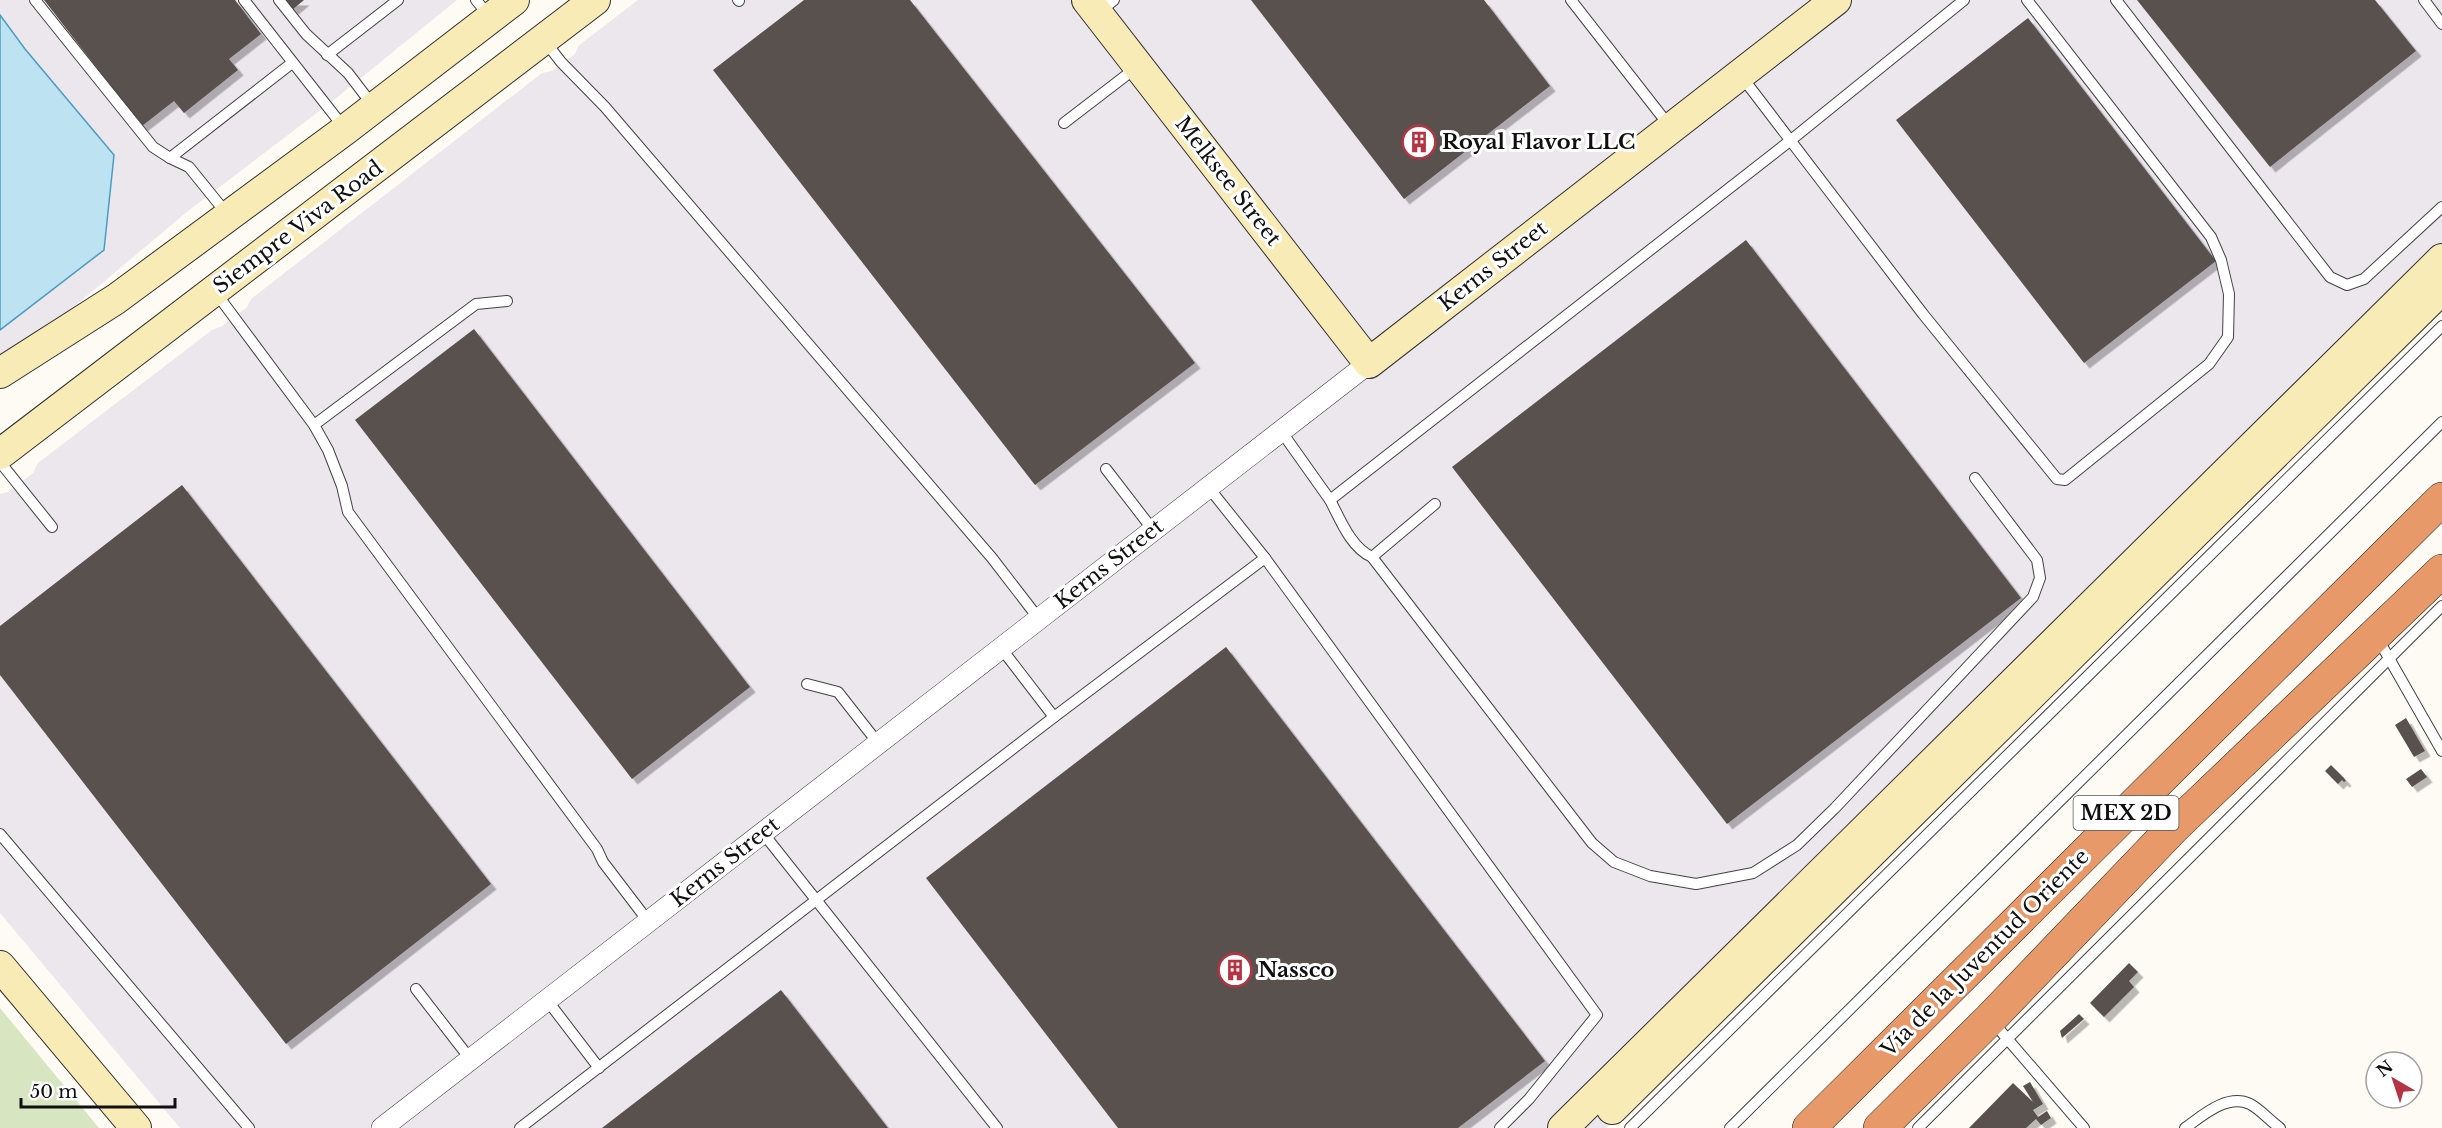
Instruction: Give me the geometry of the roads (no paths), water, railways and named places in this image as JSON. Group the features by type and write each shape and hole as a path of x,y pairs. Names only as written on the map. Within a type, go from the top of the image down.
{"highway":[{"name":"Vía de la Juventud Oriente","path":"1809,1128 2442,499"},
{"name":"MEX 2D","path":"1880,1128 1999,1029 2174,827 2317,692 2382,648 2442,571"},
{"path":"2281,658 2240,712 2238,721 2241,727 2254,730 2317,692"},
{"path":"2142,797 2160,789 2209,744 2217,744 2223,748 2227,758 2224,766 2174,827"}],"main road":[{"path":"0,373 116,299 345,130 484,9 514,0"},
{"name":"Siempre Viva Road","path":"0,454 595,0"},
{"name":"Kerns Street","path":"1369,363 1836,0"},
{"name":"Melksee Street","path":"1099,4 1138,66 1369,363"},
{"path":"1563,1128 2442,259"},
{"path":"1593,1128 2442,290"},
{"path":"0,966 136,1128"}],"street":[{"name":"Kerns Street","path":"382,1128 1369,363"}],"lane":[{"path":"35,0 153,147 189,167 203,181 229,217"},
{"path":"244,0 345,130"},
{"path":"279,0 306,34 348,73 374,107"},
{"path":"327,55 398,0"},
{"path":"1571,0 1671,128"},
{"path":"1330,500 1791,140 1964,0"},
{"path":"1740,75 1923,314 2057,479 2065,480 2209,364 2228,337 2229,294 2221,260 2211,237 2027,0"},
{"path":"2116,0 2330,277 2347,285 2364,279 2442,207"},
{"path":"2424,0 2442,24"},
{"path":"544,39 561,62 605,107 992,558 1039,619"},
{"path":"170,158 292,63"},
{"path":"1064,123 1138,66"},
{"path":"214,291 314,425 328,450 342,486 348,512 648,921"},
{"path":"314,425 476,304 507,301"},
{"path":"1630,1128 2442,326"},
{"path":"1730,1128 2442,422"},
{"path":"1281,431 1330,500 1344,527 1362,553 1372,557 1592,843 1614,861 1650,876 1696,884 1753,873 1797,845 1843,800 2033,597 2040,578 2037,560 1975,478"},
{"path":"0,462 52,526"},
{"path":"1106,469 1153,530"},
{"path":"1209,488 1265,558 1597,1015 1529,1099 1500,1128"},
{"path":"1372,557 1435,504"},
{"path":"520,1128 1054,717 1265,558"},
{"path":"1918,1128 1999,1029 2382,648 2442,606"},
{"path":"1001,648 1054,717"},
{"path":"2382,648 2442,751"},
{"path":"807,684 838,692 878,743"},
{"path":"763,833 997,1128"},
{"path":"0,834 249,1128"},
{"path":"416,989 471,1060"},
{"path":"547,1000 598,1068"},
{"path":"1999,1029 2084,1128"},
{"path":"2185,1128 2216,1106 2233,1102 2249,1103 2280,1128"}],"water":[{"path":"0,15 25,49 114,155 104,250 0,330"}],"place":[{"name":"Royal Flavor LLC","path":"1419,142"},
{"name":"Nassco","path":"1235,970"}]}
